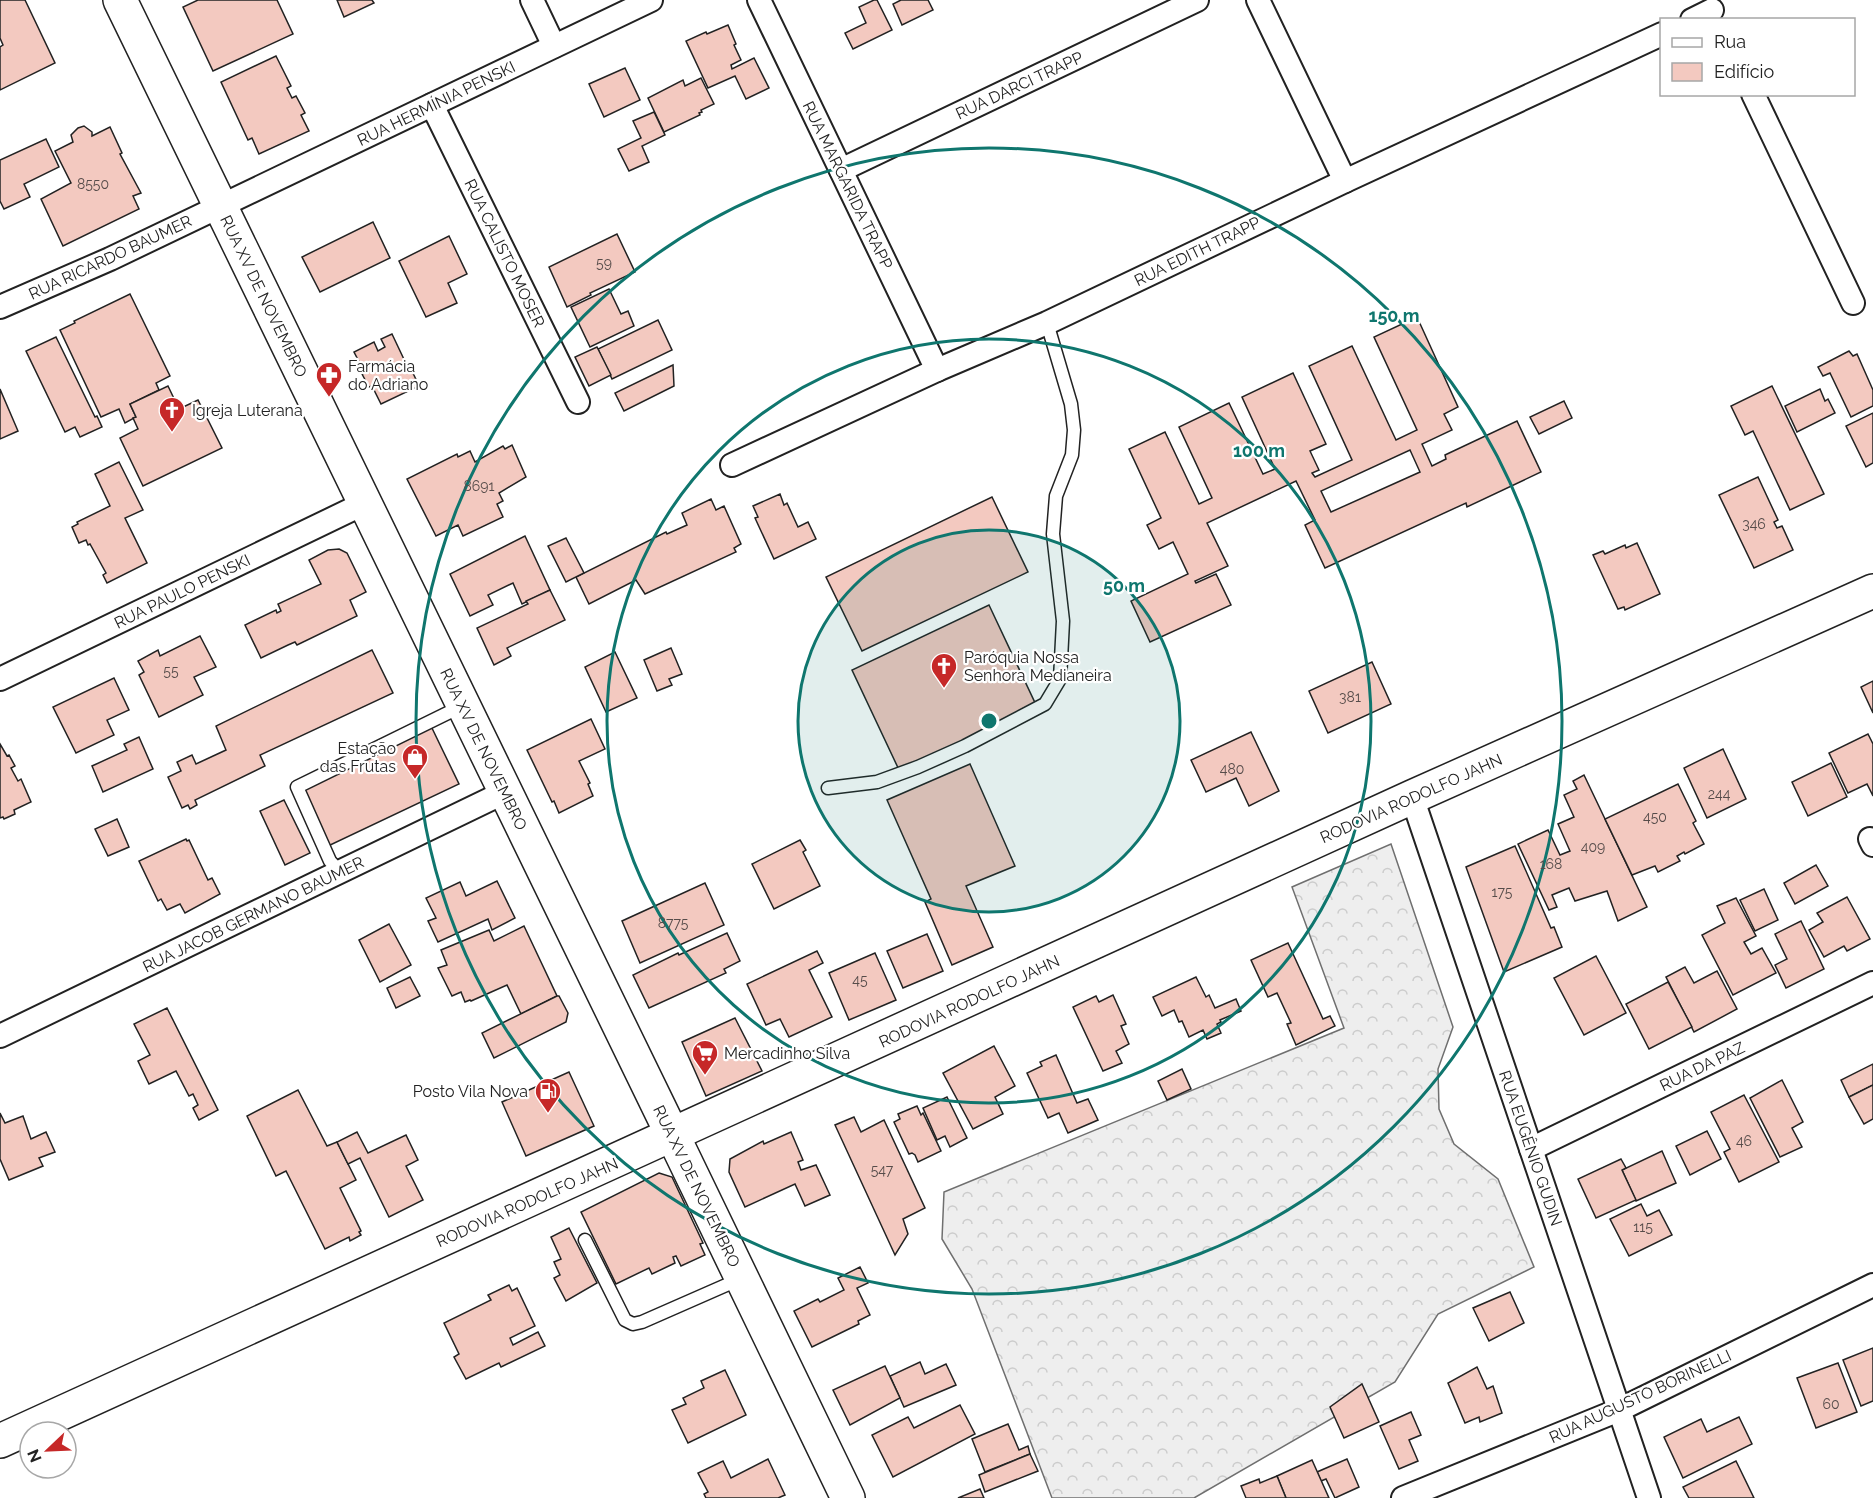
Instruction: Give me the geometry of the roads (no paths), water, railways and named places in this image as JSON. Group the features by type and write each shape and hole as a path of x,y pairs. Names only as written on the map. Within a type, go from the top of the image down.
{"main road":[{"name":"RUA XV DE NOVEMBRO","path":"120,0 848,1498"},
{"name":"RODOVIA RODOLFO JAHN","path":"0,1441 1412,797 1873,591"}],"street":[{"path":"532,0 554,46"},
{"name":"RUA HERMÍNIA PENSKI","path":"220,206 651,0"},
{"name":"RUA MARGARIDA TRAPP","path":"759,0 937,370"},
{"name":"RUA DARCI TRAPP","path":"841,170 1197,0"},
{"path":"1258,0 1345,181"},
{"name":"RUA EDITH TRAPP","path":"732,465 937,370 1047,323 1660,35"},
{"path":"1754,96 1854,303"},
{"name":"RUA CALISTO MOSER","path":"432,105 578,402"},
{"name":"RUA RICARDO BAUMER","path":"0,307 90,268 220,206"},
{"name":"RUA PAULO PENSKI","path":"0,679 365,503"},
{"name":"RUA JACOB GERMANO BAUMER","path":"0,1036 505,792"},
{"name":"RUA EUGÊNIO GUDIN","path":"1412,797 1649,1498"},
{"name":"RUA DA PAZ","path":"1532,1149 1873,983"},
{"name":"RUA AUGUSTO BORINELLI","path":"1403,1498 1619,1410 1873,1285"}],"lane":[{"path":"828,788 877,782 965,746 1045,704 1060,680 1063,621 1053,534 1056,496 1072,455 1074,430 1071,404 1047,323"},
{"path":"340,872 330,861 297,787 463,705"},
{"path":"585,1240 626,1320 633,1324 741,1278"}],"place":[{"name":"Farmácia do Adriano","path":"329,398"},
{"name":"Igreja Luterana","path":"172,433"},
{"name":"Paróquia Nossa Senhora Medianeira","path":"944,689"},
{"name":"Estação das Frutas","path":"415,780"},
{"name":"Mercadinho Silva","path":"705,1076"},
{"name":"Posto Vila Nova","path":"548,1114"}]}
